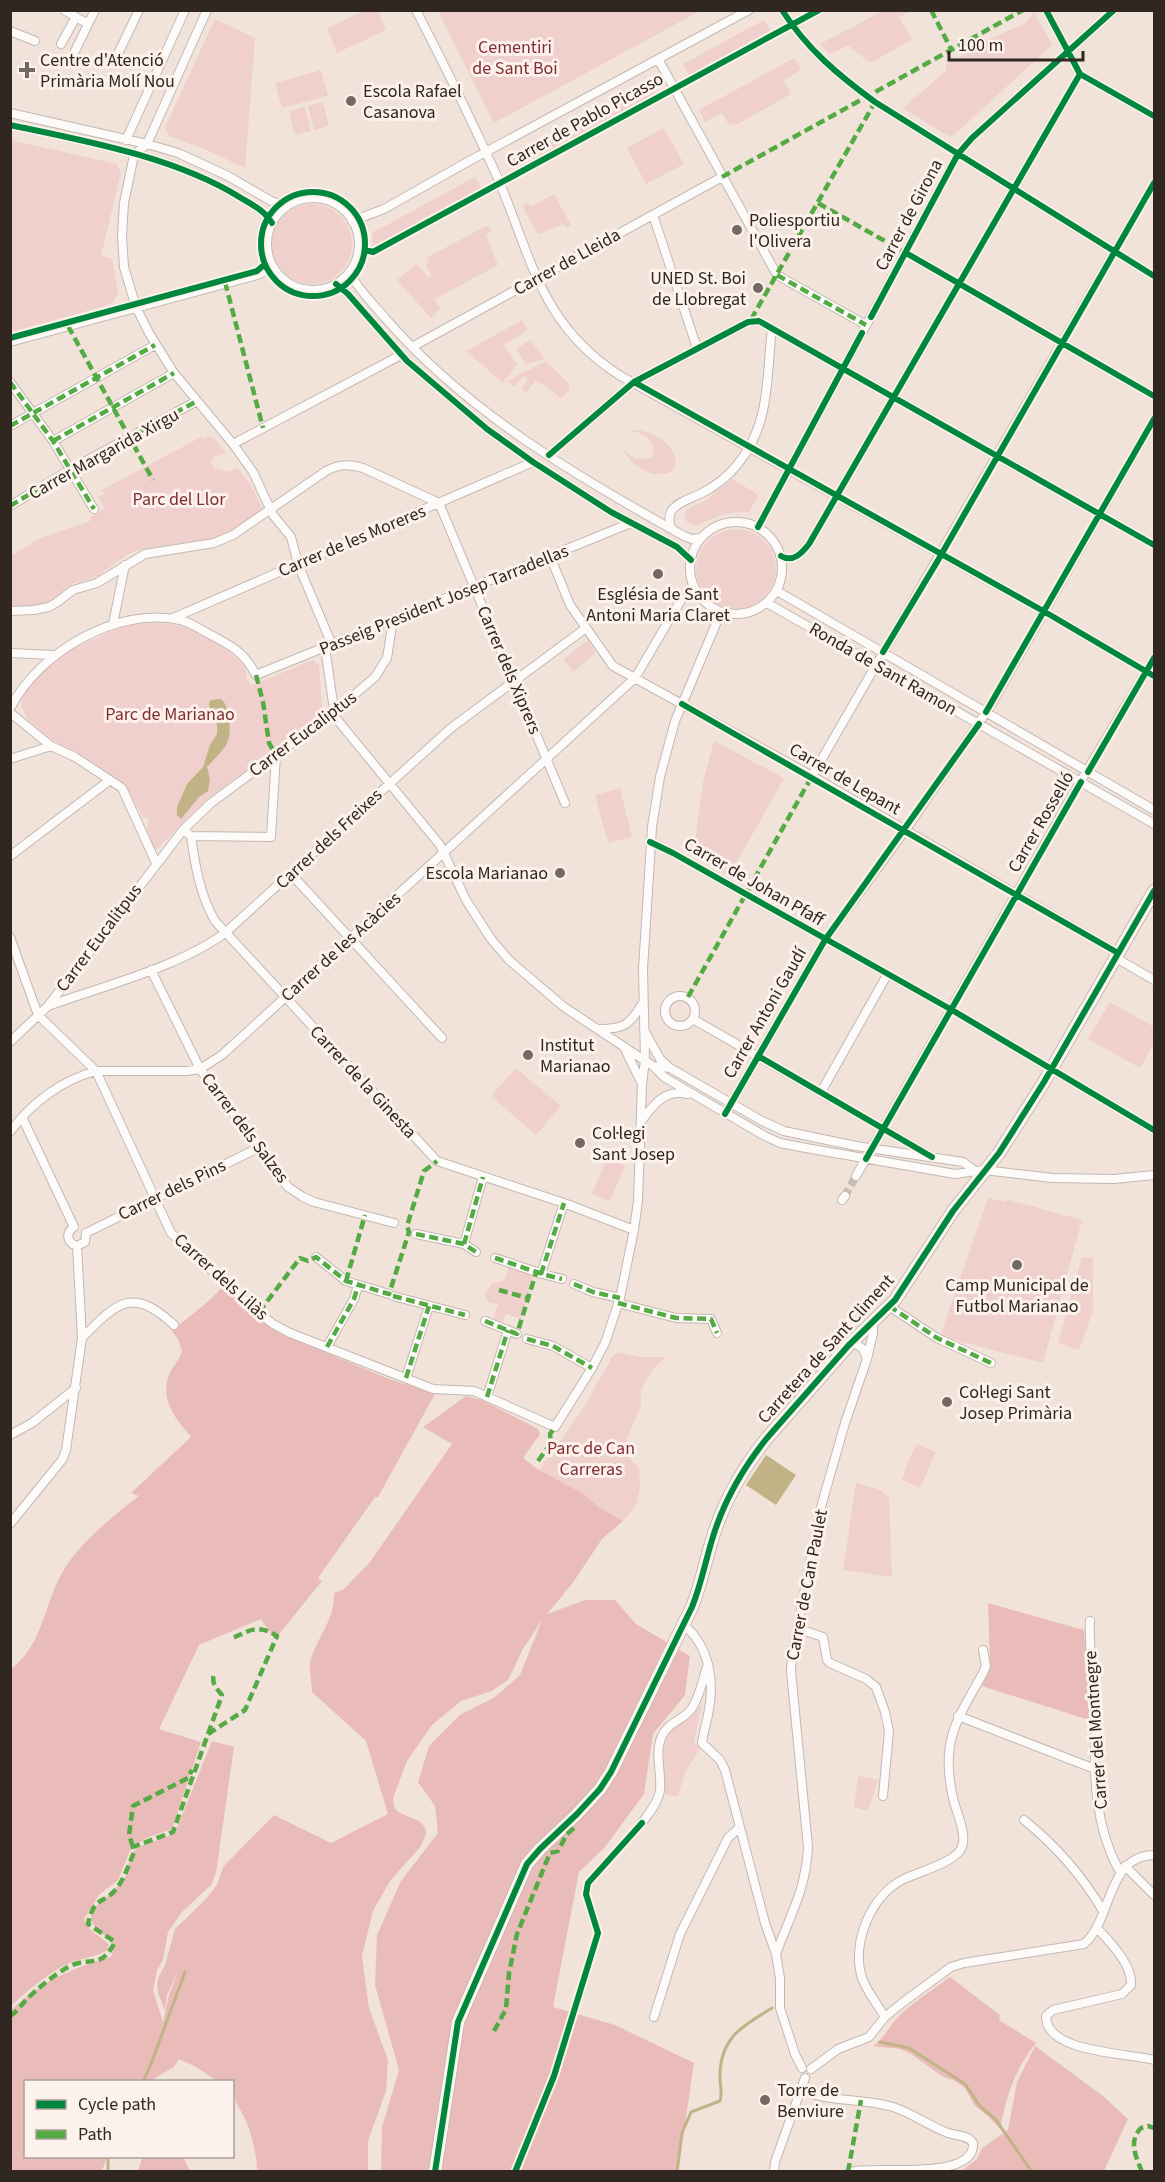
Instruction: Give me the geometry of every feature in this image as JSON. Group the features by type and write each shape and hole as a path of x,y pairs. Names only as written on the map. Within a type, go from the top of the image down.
{"street":[{"path":"64,10 88,24"},
{"path":"75,51 95,10"},
{"path":"115,60 139,10"},
{"path":"126,140 185,10"},
{"path":"416,10 486,152 537,279 563,325 581,346 602,364 1045,612 1150,674"},
{"name":"Carrer de Pablo Picasso","path":"352,221 384,209 749,10"},
{"path":"782,10 806,44 832,70 875,102 1155,276"},
{"path":"1046,10 1080,74 1155,116"},
{"name":"Carrer de Girona","path":"758,527 958,154 972,138 1114,10"},
{"path":"204,11 147,144 134,155 124,203 122,236 124,267 136,307 155,345 174,373 233,444 253,472 278,523 291,537 298,564 328,646 335,717 440,845 466,900 491,939 509,960 564,1007 645,1060 664,1077 724,1114 780,1143 956,1174 980,1171 1052,1178 1114,1179 1155,1175"},
{"path":"62,44 76,17"},
{"path":"10,31 35,41"},
{"path":"658,59 777,275 866,325"},
{"path":"781,556 795,557 804,551 895,398 1080,74"},
{"path":"10,113 178,153 286,207"},
{"path":"10,125 173,165 225,188 262,211 272,223"},
{"path":"126,140 134,155"},
{"name":"Carrer de Lleida","path":"412,347 722,177"},
{"path":"812,776 1155,183"},
{"path":"302,200 325,200 340,208 352,221 357,231 358,248 349,273 336,284 318,290 299,288 282,278 274,268 267,246 268,234 272,223 286,207 302,200"},
{"path":"653,215 697,348"},
{"path":"906,253 1155,396"},
{"path":"10,342 257,275 274,268"},
{"path":"349,273 412,347 480,408 549,455 692,539 701,538 718,526 730,522 742,522 758,527 774,541 781,556 782,578 777,591 759,609 746,614 733,615 721,612 705,603 691,579 691,560 701,538"},
{"path":"336,284 348,294 400,355 456,405 533,462 631,523 677,547 691,560"},
{"path":"549,455 634,382 748,322 759,321 1155,544"},
{"path":"670,528 670,514 675,507 703,493 724,478 750,447 763,418 772,328"},
{"path":"10,426 155,345"},
{"path":"233,444 400,355"},
{"path":"53,441 174,373"},
{"path":"10,382 53,441 94,509"},
{"name":"Carrer Margarida Xirgu","path":"10,506 71,469 197,401"},
{"name":"Carrer Antoni Gaudí","path":"724,1114 825,940 979,724 1155,419"},
{"name":"Carrer de les Moreres","path":"170,619 533,462"},
{"path":"10,611 49,607 73,590 97,583 145,554 214,543 225,539 243,530 326,471 339,465 346,464 363,468 439,503"},
{"name":"Carrer dels Xiprers","path":"439,503 565,803"},
{"name":"Passeig President Josep Tarradellas","path":"170,619 186,622 232,646 243,655 256,675 631,523"},
{"name":"Carrer de Lepant","path":"550,556 570,605 611,663 1017,895 1155,980"},
{"path":"113,624 125,565"},
{"name":"Ronda de Sant Ramon","path":"777,591 1155,810"},
{"name":"Carrer de les Acàcies","path":"10,1132 22,1117 54,1090 87,1074 96,1071 178,1071 200,1068 222,1055 635,678 681,600 697,592"},
{"name":"Ronda de Sant Ramon","path":"767,603 1155,824"},
{"path":"527,1339 553,1346 592,1368 605,1343 619,1300 638,1200 645,1060 642,1004 651,842 660,777 682,704 721,612"},
{"path":"156,863 124,791 75,758 51,746 11,712 23,687 53,655 113,624 128,619 170,619"},
{"name":"Carrer Eucaliptus","path":"183,830 211,803 366,686 382,668 390,649 393,620"},
{"name":"Carrer dels Freixes","path":"48,1006 196,952 225,933 451,728 586,628"},
{"path":"10,653 53,655"},
{"name":"Carrer Rosselló","path":"856,1176 1081,782 1150,674 1155,658"},
{"path":"10,759 51,746"},
{"path":"183,830 191,836 271,837 276,755"},
{"path":"10,856 110,780"},
{"name":"Carrer Eucalitpus","path":"10,1042 48,1006 183,830"},
{"name":"Carrer de la Ginesta","path":"191,836 196,872 206,904 215,921 428,1153 437,1161 447,1165 564,1203 634,1230"},
{"name":"Carrer de Johan Pfaff","path":"651,842 673,852 952,1010 1155,1130"},
{"path":"291,874 442,1038"},
{"name":"Carretera de Sant Climent","path":"435,2172 458,2022 499,1926 527,1864 589,1803 606,1780 684,1625 699,1589 720,1517 744,1469 767,1438 852,1341 889,1306 980,1171 999,1153 1155,891"},
{"name":"Carrer dels Lilàs","path":"10,937 38,1015 96,1071 171,1233 244,1300 282,1329 433,1389 474,1391 555,1427 592,1368"},
{"name":"Carrer dels Salzes","path":"151,970 200,1068 281,1179 303,1197 394,1223"},
{"path":"821,1092 887,975"},
{"path":"599,1029 624,1026 634,1017 642,1004"},
{"path":"693,1019 932,1157"},
{"path":"643,1027 660,1059 670,1068 784,1131 963,1162 980,1171"},
{"path":"621,1044 629,1055 642,1084"},
{"path":"653,1066 670,1068"},
{"path":"642,1120 655,1102 663,1097 680,1092 694,1095"},
{"path":"22,1117 74,1227"},
{"name":"Carrer dels Pins","path":"86,1233 258,1148"},
{"path":"464,1244 483,1177"},
{"path":"541,1274 564,1203"},
{"path":"74,1227 80,1227 86,1233 85,1242 76,1246 70,1244 69,1232 74,1227"},
{"path":"416,1234 464,1244 476,1252"},
{"path":"10,1524 65,1456 82,1338 76,1246"},
{"path":"316,1257 346,1281 358,1286 465,1316"},
{"path":"495,1258 561,1279"},
{"path":"574,1284 676,1318 711,1319 717,1333"},
{"path":"327,1347 354,1299 358,1286"},
{"path":"82,1338 109,1311 130,1303 144,1304 155,1309 174,1325"},
{"path":"406,1378 429,1306"},
{"path":"889,1306 937,1338 990,1363"},
{"path":"485,1321 517,1334"},
{"name":"Carrer de Can Paulet","path":"776,1954 801,1892 808,1847 791,1671 821,1507 845,1423 867,1359 873,1323"},
{"path":"487,1397 508,1330"},
{"path":"852,1341 863,1349 867,1359"},
{"path":"10,1435 32,1424 76,1388"},
{"name":"Carrer del Montnegre","path":"1090,1621 1089,1636 1096,1710 1095,1770 1100,1814 1113,1860 1123,1869"},
{"path":"684,1625 697,1638 705,1654 712,1683 711,1699 698,1694"},
{"path":"798,1629 825,1639 827,1660 830,1663 866,1679 876,1687 889,1731 883,1796"},
{"path":"885,2017 862,1977 860,1956 863,1932 870,1913 892,1886 955,1857 963,1847 963,1834 948,1770 949,1748 958,1716 986,1666 983,1650"},
{"path":"642,1823 658,1797 660,1789 658,1750 661,1737 669,1727 692,1708 708,1664"},
{"name":"Carrer de Can Paulet","path":"711,1699 702,1743 723,1766 765,1923 776,1954 780,1978 780,2008 797,2059 807,2068 800,2073 805,2078 801,2090"},
{"path":"958,1716 1095,1770"},
{"path":"1024,1820 1044,1838 1082,1880 1103,1911"},
{"path":"654,2017 680,1934 728,1838 739,1828"},
{"path":"807,2068 838,2049 869,2037 885,2017 933,1979 958,1964 1078,1946 1087,1941 1096,1928 1123,1869 1143,1856 1155,1855"},
{"path":"1123,1869 1155,1895"},
{"path":"765,1923 774,1930 786,1928"},
{"path":"1096,1928 1121,1958 1130,1975 1131,1985 1122,1994 1053,2010 1046,2016 1047,2026 1054,2035 1081,2048 1155,2060"},
{"path":"774,2172 775,2162 801,2090 819,2096 861,2100 894,2107 948,2133 969,2138 974,2146 968,2157 944,2169 850,2172"}],"green space":[{"name":"Cementiri de Sant Boi","path":"438,10 700,11 494,123"},
{"path":"364,11 378,11 386,30 337,53 327,28"},
{"path":"883,11 911,11 899,17 912,40 870,63 848,45 830,54 820,44"},
{"path":"1034,12 1052,45 954,135 948,136 903,108 946,71 946,65 973,49 973,46 1026,23"},
{"path":"215,19 255,38 245,168 169,136 165,127"},
{"path":"764,20 772,33 691,78 683,64"},
{"path":"794,58 801,70 784,80 791,94 734,126 732,123 729,125 722,113 705,122 699,110"},
{"path":"321,70 328,96 282,108 275,83"},
{"path":"650,81 658,95 519,171 511,157"},
{"path":"323,102 329,126 314,130 308,106"},
{"path":"305,107 311,131 295,135 289,111"},
{"path":"664,128 684,164 646,184 627,148"},
{"path":"11,140 116,164 121,172 101,256 112,259 118,293 112,304 11,332"},
{"path":"475,177 483,191 373,250 372,233"},
{"path":"554,194 571,225 566,228 564,224 538,234 522,206 528,203 530,207"},
{"path":"312,204 327,207 340,216 349,229 352,244 349,259 340,272 327,281 312,284 297,281 284,272 275,259 272,244 275,229 284,216 297,207"},
{"path":"488,225 491,232 486,235 498,265 435,299 440,309 431,318 397,280 417,264 429,278 432,276 425,266 429,263 426,258"},
{"path":"522,320 528,330 504,345 517,365 503,383 466,351"},
{"path":"530,340 545,359 526,364 516,349"},
{"path":"546,361 568,383 570,390 561,398 536,380 526,393 521,389 528,379 523,376 515,387 507,381"},
{"path":"630,431 651,433 667,443 676,460 674,470 659,474 644,471 626,455 622,448 639,459 651,457 654,452 652,443 646,437"},
{"name":"Parc del Llor","path":"209,436 214,438 226,453 213,457 211,462 214,468 228,472 238,468 250,484 263,509 232,531 215,538 142,549 128,554 98,576 73,584 45,604 11,607 11,556 40,538 90,521 91,517 105,508 98,497 104,494 102,490 201,437 203,439"},
{"path":"732,479 759,495 749,512 722,515 697,526 687,522 684,516 686,510 706,500"},
{"path":"736,529 751,532 764,541 773,554 776,569 773,584 764,597 751,606 736,609 721,606 708,597 699,584 696,569 699,554 708,541 721,532"},
{"name":"Parc de Marianao","path":"131,623 169,624 192,630 234,656 246,669 247,679 252,685 313,660 319,665 322,709 318,718 206,800 157,849 152,846 147,828 149,819 143,817 124,784 82,755 52,740 27,719 21,699 24,692 47,667 64,653"},
{"path":"588,640 596,653 573,672 564,659"},
{"path":"714,741 784,778 729,876 693,856 703,781"},
{"path":"620,788 632,837 608,843 595,795"},
{"path":"1110,1002 1154,1027 1154,1043 1140,1068 1088,1039"},
{"path":"516,1068 561,1106 536,1135 491,1096"},
{"path":"607,1158 625,1166 610,1201 592,1194"},
{"name":"Camp Municipal de Futbol Marianao","path":"988,1198 1005,1202 1006,1199 1082,1220 1043,1363 943,1337 941,1333"},
{"path":"1082,1257 1093,1258 1093,1311 1079,1350 1058,1343"},
{"path":"509,1267 534,1276 521,1319 506,1314 503,1322 493,1320 498,1304 488,1302 485,1293 492,1284 504,1281"},
{"name":"Parc de Can Carreras","path":"617,1352 639,1357 666,1357 651,1372 643,1386 640,1409 628,1436 626,1454 639,1468 640,1488 636,1505 623,1521 600,1508 582,1493 539,1470 582,1410"},
{"path":"917,1444 936,1452 920,1488 902,1480"},
{"path":"856,1483 878,1489 889,1497 892,1577 843,1570"},
{"path":"700,1705 702,1706 694,1742 700,1749 685,1772 678,1796 665,1795 663,1761 665,1743 672,1730 691,1716"},
{"path":"858,1776 878,1780 868,1811 854,1807"}],"shaded area":[{"path":"221,699 226,706 229,721 227,742 207,767 210,779 208,791 199,797 181,819 177,815 177,807 187,784 203,767 210,745 217,734 217,723 211,716 209,703 211,700"},
{"path":"222,1287 253,1315 279,1333 389,1379 435,1394 378,1497 375,1497 318,1578 322,1581 279,1634 274,1638 261,1619 199,1645 159,1729 201,1742 172,1829 135,1845 130,1851 118,1880 99,1895 84,1919 91,1930 109,1945 108,1950 72,1962 57,1970 11,2006 11,1669 31,1647 58,1580 72,1558 99,1529 139,1496 131,1493 191,1437 174,1415 167,1399 167,1382 170,1372 182,1351 172,1331"},
{"path":"466,1396 482,1400 538,1429 540,1434 523,1458 539,1470 582,1493 600,1508 623,1521 602,1539 572,1584 547,1614 585,1600 615,1600 636,1624 690,1656 685,1695 653,1734 644,1794 605,1847 579,1872 553,2007 615,2025 694,2063 678,2171 381,2171 382,2127 399,2070 375,1985 377,1935 401,1881 438,1833 435,1806 418,1782 429,1746 460,1715 495,1697 520,1675 542,1620 523,1649 508,1680 492,1691 461,1701 432,1725 407,1761 393,1798 394,1807 398,1812 419,1821 425,1827 426,1834 421,1846 390,1881 373,1911 362,1956 369,2008 388,2060 386,2091 368,2141 368,2171 257,2171 252,2139 235,2099 234,2080 216,2080 179,2059 174,2067 152,2080 24,2080 24,2158 107,2158 102,2171 11,2172 11,2010 34,1991 57,1977 111,1957 115,1945 94,1925 91,1918 93,1913 96,1907 123,1881 133,1851 175,1833 212,1741 234,1747 216,1873 211,1885 182,1912 168,1932 163,1960 157,1970 153,1990 163,2022 169,1995 179,1969 167,1995 165,2010 157,1984 175,1929 217,1885 223,1867 274,1815 331,1843 388,1814 366,1741 312,1692 310,1663 332,1611 334,1593 343,1590 370,1562 452,1444 423,1427"},
{"path":"766,1455 796,1475 776,1505 746,1485"},
{"path":"988,1603 1084,1630 1092,1721 982,1686 990,1663"},
{"path":"950,1977 1000,2015 999,2020 1036,2043 1022,2063 1012,2084 1000,2129 975,2106 965,2088 955,2081 942,2076 900,2049 873,2046 901,2014"},
{"path":"1035,2046 1103,2096 1128,2119 1104,2171 961,2171 977,2159 982,2148 1008,2130 1017,2082"},
{"path":"142,2158 184,2158 190,2171 138,2171"}],"waterway":[{"path":"144,2080 185,1972"},
{"path":"677,2172 682,2133 691,2112 720,2101 722,2059 730,2040 744,2026 772,2008"},
{"path":"880,2042 909,2048 965,2084 979,2105 996,2120 1032,2172"},
{"path":"108,2158 108,2172"}],"tunnel":[{"path":"845,1196 856,1176"}],"marked path":[{"path":"931,10 952,51"},
{"path":"722,177 1023,10"},
{"path":"753,320 753,316 875,102"},
{"path":"818,203 906,253"},
{"path":"777,275 866,325"},
{"path":"225,282 263,428"},
{"path":"68,326 153,480"},
{"path":"10,426 155,345"},
{"path":"53,441 174,373"},
{"path":"10,382 53,441 94,509"},
{"path":"10,506 71,469 197,401"},
{"path":"256,675 263,702 269,743 276,755"},
{"path":"688,997 812,776"},
{"path":"259,1312 300,1258 308,1261 316,1257 346,1281 389,1294 409,1232 407,1226 424,1171 437,1161"},
{"path":"464,1244 483,1177"},
{"path":"541,1274 564,1203"},
{"path":"346,1281 365,1215"},
{"path":"416,1234 464,1244 476,1252"},
{"path":"495,1258 562,1279"},
{"path":"485,1321 517,1334 536,1273"},
{"path":"574,1284 593,1292 620,1298"},
{"path":"327,1347 354,1299 358,1286"},
{"path":"499,1290 528,1298"},
{"path":"393,1296 465,1315"},
{"path":"618,1303 676,1318 711,1319 717,1333"},
{"path":"406,1378 429,1306"},
{"path":"889,1306 937,1338 991,1363"},
{"path":"487,1397 508,1330"},
{"path":"527,1339 553,1346 592,1368"},
{"path":"538,1461 551,1443 550,1434 555,1427"},
{"path":"10,2016 36,1990 57,1974 76,1964 100,1959 110,1951 115,1942 88,1924 93,1909 120,1884 134,1852 133,1847 173,1832 208,1734 245,1710 277,1636 259,1629 230,1639"},
{"path":"208,1734 222,1695 216,1688 214,1675"},
{"path":"133,1847 129,1835 133,1806 188,1778 192,1770"},
{"path":"494,2031 506,2009 509,1973 517,1934 550,1853 558,1851 567,1834 576,1826"},
{"path":"848,2172 861,2100"},
{"path":"1142,2172 1134,2149 1135,2138 1141,2128 1148,2126 1154,2128"}],"cycle path":[{"path":"782,10 802,37 824,60 875,102 1154,276"},
{"path":"365,250 373,252 819,10"},
{"path":"1046,10 1080,74 1154,116"},
{"path":"871,317 958,154 972,138 1114,10"},
{"path":"781,556 793,558 809,544 1080,74"},
{"path":"10,125 69,137 159,161 215,184 250,203 272,223"},
{"path":"883,652 1154,183"},
{"path":"313,192 333,196 342,201 356,215 361,224 365,244 361,264 356,273 342,287 333,292 313,296 293,292 284,287 270,273 265,264 261,244 265,224 270,215 284,201 293,196 313,192"},
{"path":"906,253 1154,396"},
{"path":"10,338 257,271 265,264"},
{"path":"336,284 348,294 407,361 487,429 533,462 611,512 677,547 691,560"},
{"path":"549,455 634,382 748,322 759,321 1154,545"},
{"path":"758,527 862,333"},
{"path":"634,382 1045,612 1154,676"},
{"path":"986,712 1154,419"},
{"path":"1088,772 1154,658"},
{"path":"682,704 1118,953"},
{"path":"725,1114 825,940 979,724"},
{"path":"866,1159 1081,782"},
{"path":"650,842 952,1010 1154,1130"},
{"path":"435,2172 458,2022 527,1864 600,1789 611,1772 692,1607 717,1526 735,1486 767,1438 848,1346 895,1300 953,1211 999,1153 1044,1082 1154,891"},
{"path":"758,1056 932,1157"},
{"path":"515,2172 554,2076 598,1933 586,1894 588,1883 642,1823"}],"place":[{"name":"Centre d'Atenció Primària Molí Nou","path":"27,70"},
{"name":"Escola Rafael Casanova","path":"351,101"},
{"name":"Poliesportiu l'Olivera","path":"737,230"},
{"name":"UNED St. Boi de Llobregat","path":"758,288"},
{"name":"Església de Sant Antoni Maria Claret","path":"658,574"},
{"name":"Escola Marianao","path":"560,873"},
{"name":"Institut Marianao","path":"528,1055"},
{"name":"Col·legi Sant Josep","path":"580,1143"},
{"name":"Camp Municipal de Futbol Marianao","path":"1017,1265"},
{"name":"Col·legi Sant Josep Primària","path":"947,1402"},
{"name":"Torre de Benviure","path":"765,2100"}]}
